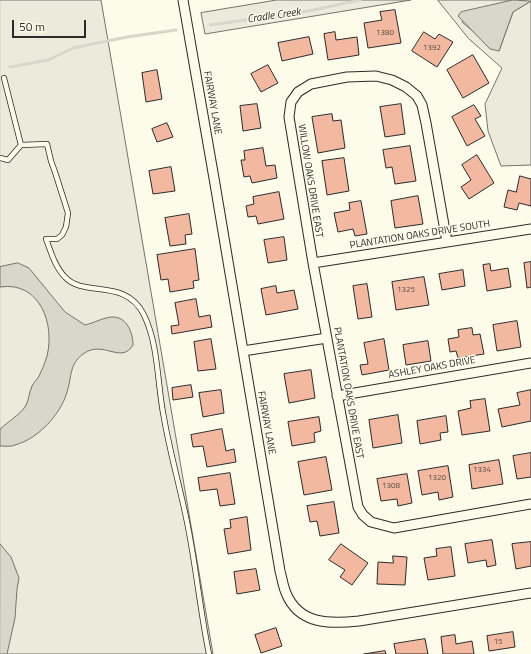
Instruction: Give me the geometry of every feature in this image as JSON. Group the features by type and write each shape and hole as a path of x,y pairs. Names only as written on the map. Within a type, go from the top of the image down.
{"street":[{"name":"FAIRWAY LANE","path":"183,0 280,571 286,593 297,610 313,620 338,623 359,621 531,593"},
{"name":"WILLOW OAKS DRIVE EAST","path":"313,263 289,117 292,102 298,92 311,84 347,76 376,76 392,80 406,87 417,96 422,104 447,242"},
{"name":"PLANTATION OAKS DRIVE SOUTH","path":"313,263 531,229"},
{"name":"PLANTATION OAKS DRIVE EAST","path":"313,263 358,507 363,515 371,522 394,528 531,504"},
{"path":"243,351 327,338"},
{"name":"ASHLEY OAKS DRIVE","path":"337,396 531,362"}],"lane":[{"path":"4,78 3,87 21,145"},
{"path":"0,162 8,160 21,145 47,144 68,213 66,227 62,235 57,239 46,239 56,263 65,278 78,285 117,291 132,299 143,313 150,331 163,417 187,522 209,654"},
{"path":"0,158 8,160"}],"shaded area":[{"path":"0,0 101,0 213,654 0,654"},
{"path":"277,0 411,0 205,34 201,13"},
{"path":"438,0 513,0 462,22 499,51 513,12 531,1 531,165 501,166 488,131 485,104 502,68 469,39"},
{"path":"513,0 531,1 513,12 499,51 490,49 458,16 461,12"},
{"path":"18,263 29,268 65,312 85,325 110,317 122,320 128,326 132,336 133,345 128,351 123,353 98,349 90,350 83,354 75,362 64,400 54,417 40,431 24,442 12,446 0,446 0,429 17,416 25,407 32,386 39,376 44,364 49,344 49,331 46,319 42,307 35,298 25,291 14,287 0,287 0,267"},
{"path":"0,544 11,557 19,578 15,618 7,654 0,654"}],"building":[{"path":"395,10 401,43 368,48 364,23 382,20 380,12"},
{"path":"335,32 336,40 357,37 359,55 328,60 324,34"},
{"path":"424,32 435,39 439,34 453,42 437,67 412,51"},
{"path":"309,37 313,54 282,61 278,43"},
{"path":"473,55 489,83 463,98 447,70"},
{"path":"268,65 278,83 261,92 251,74"},
{"path":"157,70 162,99 146,102 142,73"},
{"path":"257,104 261,128 243,131 240,106"},
{"path":"401,104 405,134 385,137 380,107"},
{"path":"474,105 481,116 475,119 485,136 467,146 452,117"},
{"path":"332,114 333,121 341,120 345,148 318,153 312,117"},
{"path":"167,123 173,137 157,142 152,129"},
{"path":"410,146 416,181 395,184 392,167 386,168 383,150"},
{"path":"263,148 266,166 275,165 277,178 252,183 250,176 244,177 241,160 245,160 244,151"},
{"path":"477,155 494,183 469,199 461,187 471,180 462,165"},
{"path":"344,158 349,191 327,195 322,161"},
{"path":"171,167 175,191 153,194 149,171"},
{"path":"520,176 531,179 531,206 519,203 517,210 504,207 508,190 516,192"},
{"path":"279,192 284,219 258,224 256,216 248,217 246,206 254,204 253,197"},
{"path":"418,196 423,224 395,228 391,201"},
{"path":"361,201 367,234 355,236 353,229 338,232 334,213 350,210 349,203"},
{"path":"189,214 192,234 185,235 186,244 170,246 165,218"},
{"path":"284,237 287,260 268,263 264,240"},
{"path":"195,249 199,280 193,281 194,288 170,292 168,279 161,280 157,255"},
{"path":"531,262 531,287 527,288 524,263"},
{"path":"490,264 491,271 508,268 511,287 487,291 483,265"},
{"path":"463,270 465,286 442,290 439,274"},
{"path":"424,277 429,305 396,310 392,282"},
{"path":"367,284 372,317 358,319 353,286"},
{"path":"276,286 277,293 294,290 298,309 266,315 261,289"},
{"path":"196,299 199,317 210,315 212,327 172,334 171,326 179,325 175,303"},
{"path":"517,321 521,347 497,351 493,325"},
{"path":"472,328 473,335 480,334 484,354 458,358 456,351 450,352 448,339 459,337 458,330"},
{"path":"211,339 216,369 198,371 194,342"},
{"path":"384,339 389,370 362,375 360,365 368,364 364,343"},
{"path":"428,341 431,361 406,365 403,345"},
{"path":"311,370 315,398 289,403 284,374"},
{"path":"191,385 193,397 173,400 172,388"},
{"path":"221,390 224,413 203,417 199,393"},
{"path":"531,390 531,421 502,427 498,409 520,405 517,393"},
{"path":"485,399 490,431 462,435 458,411 471,408 470,401"},
{"path":"398,415 402,443 373,448 369,420"},
{"path":"446,416 448,432 440,433 441,440 420,444 417,421"},
{"path":"319,417 321,431 314,433 315,442 292,446 288,422"},
{"path":"222,429 226,451 234,449 236,462 207,467 203,446 193,447 191,435"},
{"path":"531,453 531,477 517,479 513,456"},
{"path":"326,457 332,490 304,495 298,462"},
{"path":"499,460 503,484 472,489 469,465"},
{"path":"448,466 453,497 439,500 438,492 422,495 418,471"},
{"path":"230,473 235,504 220,506 217,489 200,491 198,478"},
{"path":"407,474 412,503 398,506 397,499 381,501 377,479"},
{"path":"334,502 339,533 320,536 317,521 310,522 307,506"},
{"path":"247,517 251,550 228,554 224,529 231,528 230,520"},
{"path":"492,540 496,565 487,567 486,560 468,563 465,544"},
{"path":"531,542 531,566 516,569 512,544"},
{"path":"341,544 368,563 352,585 340,577 345,570 329,560"},
{"path":"451,547 455,576 428,580 424,558 437,556 436,549"},
{"path":"393,556 407,557 405,585 377,584 378,562 393,563"},
{"path":"256,569 260,590 237,594 234,572"},
{"path":"276,628 282,646 261,653 255,635"},
{"path":"513,632 515,647 489,651 487,636"},
{"path":"455,635 456,644 472,641 474,654 443,654 441,637"},
{"path":"425,639 428,654 396,654 394,644"},
{"path":"385,651 386,654 364,654"}],"waterway":[{"name":"Cradle Creek","path":"210,25 309,11 360,0"},
{"name":"Cradle Creek","path":"10,67 48,60 73,48 127,37 176,30"}]}
